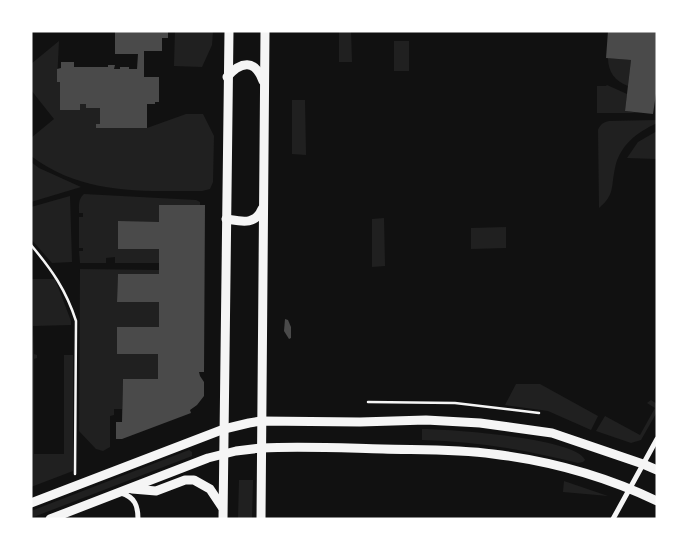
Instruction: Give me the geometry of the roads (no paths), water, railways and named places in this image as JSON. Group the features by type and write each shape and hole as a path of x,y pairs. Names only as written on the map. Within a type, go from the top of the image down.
{"street":[{"path":"223,516 229,31"},
{"path":"261,519 265,31"},
{"path":"228,77 238,66 250,65 260,74 265,86"},
{"path":"226,219 253,221 258,217 263,208"},
{"path":"31,503 224,429 249,422 262,421 426,420 480,422 552,433 657,470"},
{"path":"613,519 657,439"},
{"path":"50,519 208,458 261,448 452,451 493,454 558,465 593,474 631,488 657,501"},
{"path":"129,488 156,491 185,480 194,480 206,486 214,494 223,516"},
{"path":"118,493 124,494 133,500 138,508 138,519"}]}
